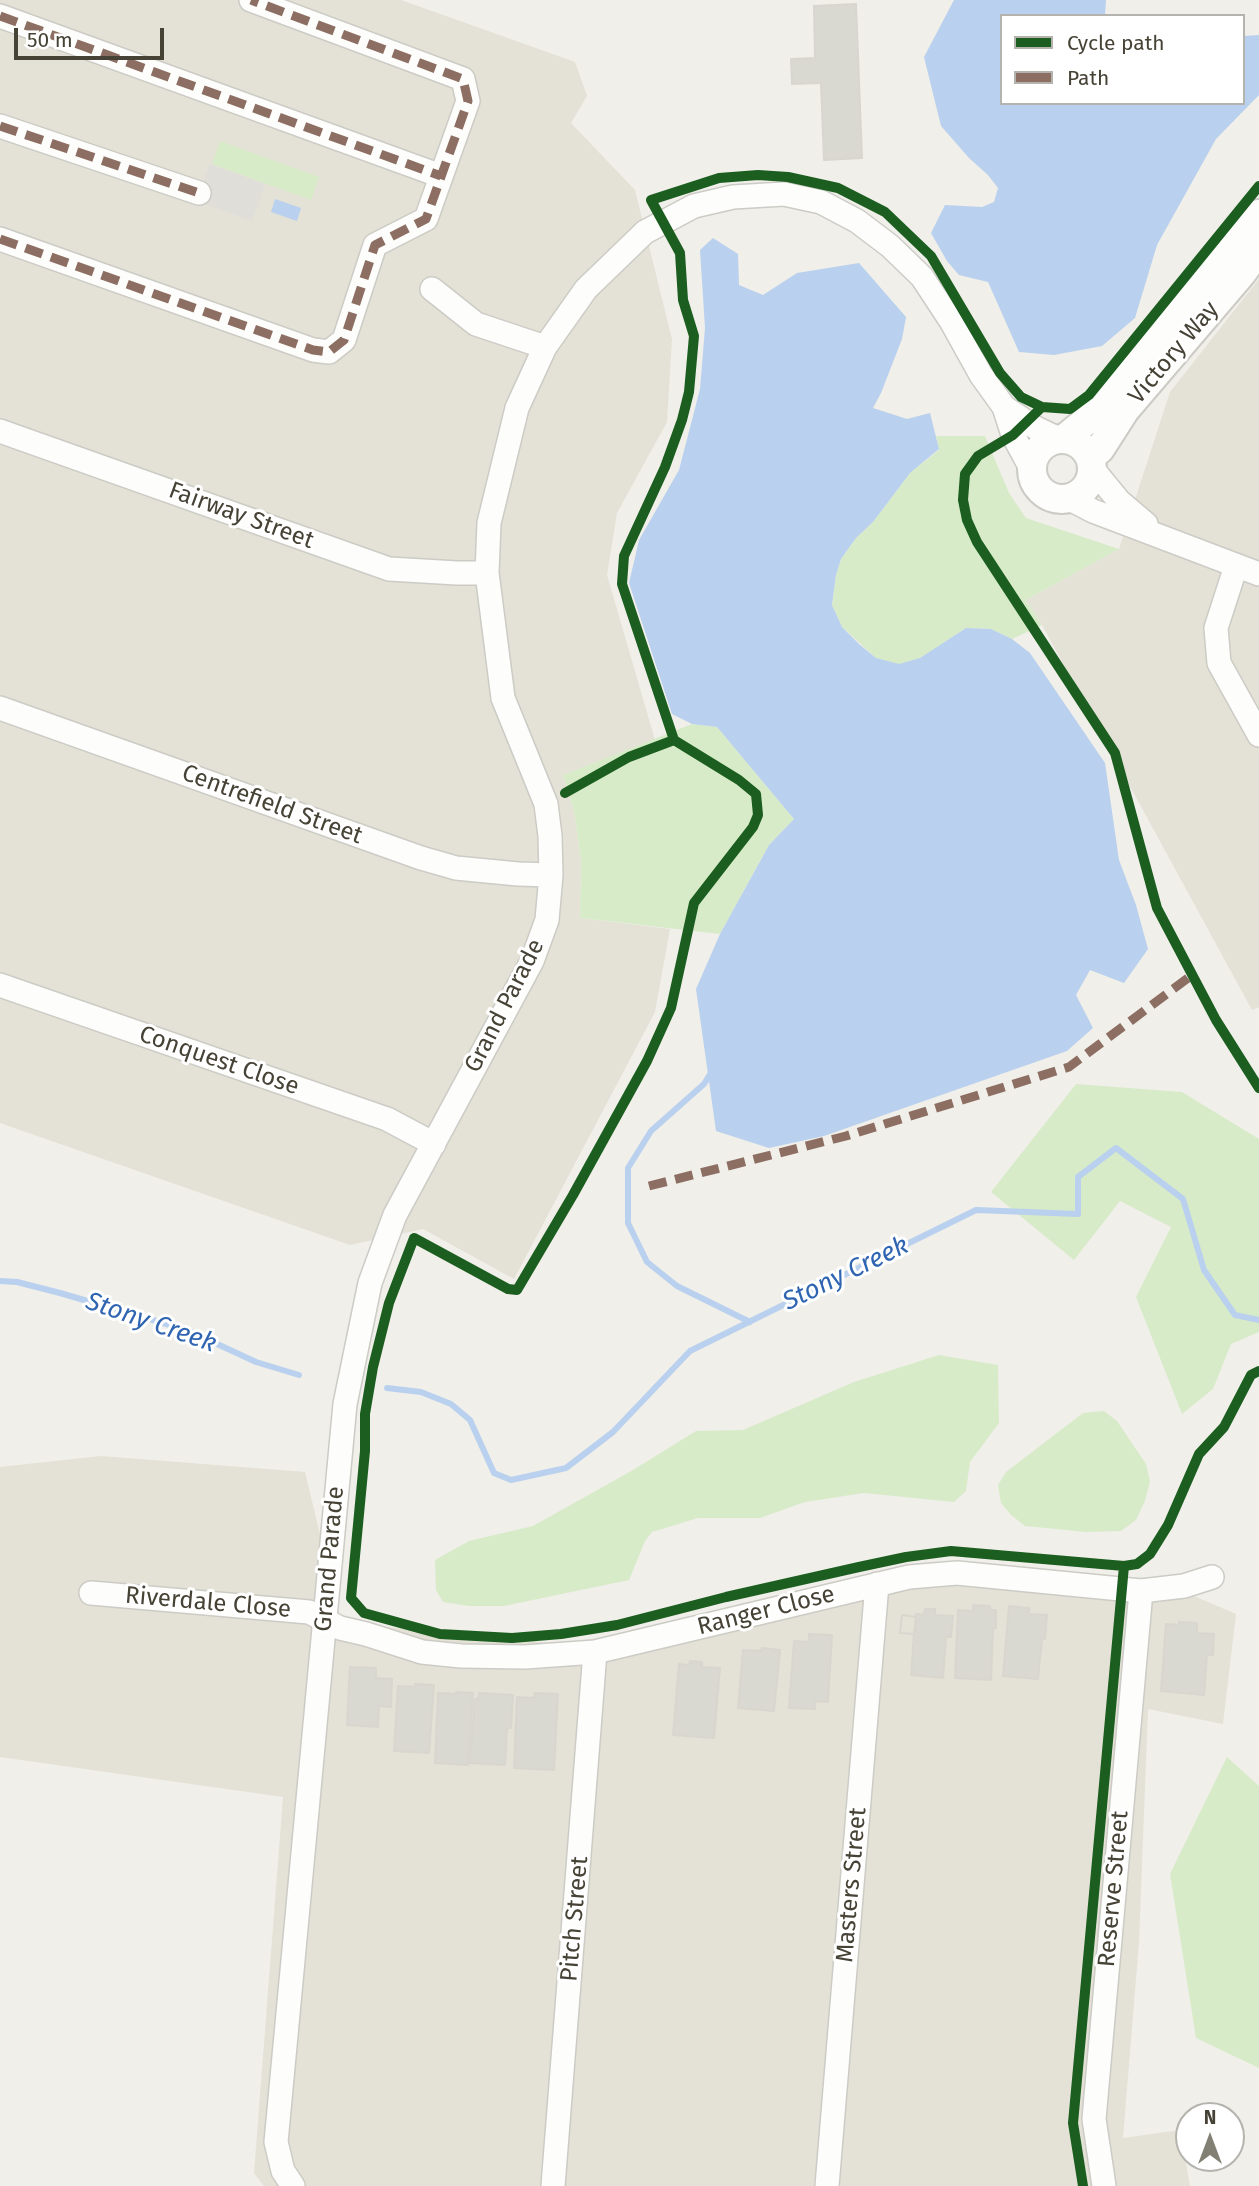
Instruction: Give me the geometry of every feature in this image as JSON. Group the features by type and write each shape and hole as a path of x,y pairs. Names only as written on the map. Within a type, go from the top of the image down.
{"street":[{"path":"0,239 313,350 329,352 344,340 375,245 426,219 468,101 463,79 251,0"},
{"path":"0,16 442,176"},
{"path":"0,126 199,193"},
{"name":"Grand Parade","path":"293,2186 283,2171 276,2142 345,1404 370,1283 395,1215 532,961 547,919 551,875 546,804 503,698 487,573 489,523 517,408 545,347 586,289 645,232 694,206 733,197 784,194 821,202 857,221 890,246 922,277 951,321 981,375 1004,407 1013,435 1032,470"},
{"name":"Victory Way","path":"1061,439 1092,415 1241,272 1259,214"},
{"name":"Victory Way","path":"1091,463 1125,410 1259,248"},
{"path":"432,289 476,324 545,347"},
{"name":"Grand Parade","path":"1004,407 1035,428 1061,439"},
{"name":"Fairway Street","path":"0,431 389,569 487,573"},
{"path":"1091,463 1086,487 1068,498 1048,495 1034,480 1033,460 1038,450 1061,439 1076,442 1084,449 1119,501 1159,535"},
{"path":"1068,498 1093,511 1259,574"},
{"path":"1237,566 1216,628 1219,663 1259,735"},
{"name":"Centrefield Street","path":"0,708 422,858 456,868 551,875"},
{"name":"Conquest Close","path":"0,985 387,1119 434,1144"},
{"name":"Ranger Close","path":"324,1619 340,1628 422,1652 461,1656 525,1657 595,1652 909,1577 957,1573 1141,1591 1184,1586 1212,1577"},
{"name":"Masters Street","path":"827,2186 877,1584"},
{"name":"Reserve Street","path":"1104,2186 1094,2119 1141,1591"},
{"name":"Riverdale Close","path":"90,1593 310,1612 324,1619"},
{"name":"Pitch Street","path":"553,2186 595,1652"}],"shaded area":[{"path":"0,0 401,0 575,62 587,96 571,123 635,190 672,339 667,422 617,513 607,575 655,740 563,775 574,811 581,861 580,918 670,929 655,1012 514,1279 423,1229 350,1245 0,1123"},
{"path":"210,164 265,184 252,221 196,201"},
{"path":"1259,279 1259,1007 1252,1010 1026,600 1119,549 1170,392"},
{"path":"101,1456 305,1472 341,1622 560,1645 938,1572 1093,1579 1152,1578 1236,1614 1223,1724 1148,1709 1139,1942 1123,2138 1175,2131 1175,2172 1188,2172 1190,2186 264,2186 254,2173 283,1797 0,1757 0,1467"}],"green space":[{"path":"220,141 319,177 311,200 212,164"},
{"path":"936,436 985,436 1009,493 1026,518 1119,549 1026,600 1042,625 1012,639 991,629 966,628 920,658 899,665 876,658 842,627 832,605 836,575 841,559 856,538 873,522 910,473 939,450"},
{"path":"692,724 717,727 794,819 769,845 720,934 580,918 581,861 574,811 563,775"},
{"path":"1076,1084 1182,1092 1259,1139 1259,1332 1231,1344 1213,1389 1182,1414 1136,1297 1171,1227 1120,1201 1074,1260 991,1192"},
{"path":"939,1355 998,1365 999,1423 970,1462 966,1491 954,1502 864,1493 805,1502 760,1518 698,1518 652,1532 645,1541 629,1580 504,1606 469,1606 443,1602 436,1590 435,1560 469,1541 533,1526 696,1431 743,1430 854,1382"},
{"path":"1104,1411 1117,1421 1146,1464 1150,1481 1136,1520 1121,1531 1086,1532 1025,1526 1001,1503 998,1485 1006,1472 1083,1413"},
{"path":"1227,1757 1259,1786 1259,2068 1196,2038 1170,1874"}],"water":[{"path":"954,0 1106,0 1105,14 1000,14 1000,105 1245,105 1245,36 1259,35 1259,95 1216,139 1157,245 1135,318 1102,346 1054,355 1019,352 988,282 959,275 947,261 931,233 945,205 982,207 994,202 998,188 941,126 924,57"},
{"path":"275,199 301,208 297,221 271,212"},
{"path":"713,238 738,254 739,285 763,295 797,273 859,263 906,317 902,339 873,408 907,419 930,413 939,449 910,473 841,559 832,605 842,627 859,644 876,658 899,664 920,658 966,628 991,629 1012,639 1030,653 1105,763 1119,860 1136,905 1148,949 1124,983 1090,970 1076,995 1093,1028 1067,1051 824,1136 769,1148 716,1131 696,989 720,934 769,845 794,819 717,727 692,724 672,714 629,583 639,540 679,470 700,389 705,328 700,250"}],"building":[{"path":"856,4 862,158 824,160 821,83 792,84 791,59 815,58 814,6"},
{"path":"973,1605 990,1606 990,1610 996,1610 991,1680 955,1678 958,1610 973,1611"},
{"path":"1009,1606 1029,1608 1029,1614 1047,1615 1038,1679 1003,1676"},
{"path":"925,1609 935,1609 935,1615 953,1616 951,1637 946,1637 943,1678 911,1675 914,1634 900,1633 902,1615 924,1615"},
{"path":"902,1615 916,1617 914,1634 900,1633"},
{"path":"1179,1622 1197,1623 1197,1633 1214,1634 1213,1655 1207,1655 1204,1695 1161,1691 1166,1624 1179,1625"},
{"path":"809,1634 832,1635 828,1702 815,1701 815,1709 789,1708 794,1641 809,1642"},
{"path":"762,1648 780,1650 774,1711 738,1708 743,1650 761,1651"},
{"path":"690,1661 702,1662 702,1667 720,1668 714,1738 673,1735 679,1664 689,1665"},
{"path":"350,1667 376,1668 376,1678 392,1679 391,1707 379,1706 378,1727 347,1725"},
{"path":"415,1684 434,1685 429,1753 394,1751 398,1686 415,1687"},
{"path":"438,1693 473,1693 468,1765 435,1763"},
{"path":"479,1693 513,1695 511,1728 507,1728 505,1765 470,1763 475,1699 478,1699"},
{"path":"535,1693 558,1694 554,1770 514,1768 517,1697 534,1698"}],"waterway":[{"path":"712,1071 704,1084 651,1131 628,1168 628,1223 647,1262 677,1286 750,1322"},
{"name":"Stony Creek","path":"387,1388 421,1392 451,1404 470,1420 494,1473 511,1480 566,1468 613,1432 690,1351 976,1210 1078,1214 1078,1177 1116,1148 1183,1199 1204,1270 1235,1315 1259,1320"},
{"name":"Stony Creek","path":"0,1281 17,1282 60,1293 187,1330 256,1362 299,1375"}],"marked path":[{"path":"0,239 313,350 329,352 344,340 375,245 426,219 468,101 463,79 251,0"},
{"path":"0,16 441,176"},
{"path":"0,126 199,193"},
{"path":"649,1186 846,1136 1069,1067 1192,975"}],"cycle path":[{"path":"1259,186 1089,395 1070,409 1042,407 1021,397 1000,373 931,256 885,212 838,188 788,177 758,175 719,178 651,200 680,253 683,300 694,336 689,392 682,420 665,467 624,556 622,584 674,740 739,780 756,794 758,815 753,827 694,903 671,1008 647,1061 517,1290 508,1289 414,1238 389,1303 373,1367 365,1414 365,1451 351,1598 364,1613 440,1634 512,1638 617,1625 859,1567 951,1551 1124,1566 1137,1564 1150,1554 1168,1525 1199,1454 1224,1427 1251,1375 1259,1371"},
{"path":"1042,407 1013,435 978,456 965,474 963,500 967,520 977,542 1115,753 1157,908 1216,1020 1259,1088"},
{"path":"565,793 629,757 674,740"},
{"path":"1083,2186 1073,2123 1124,1566"}]}
